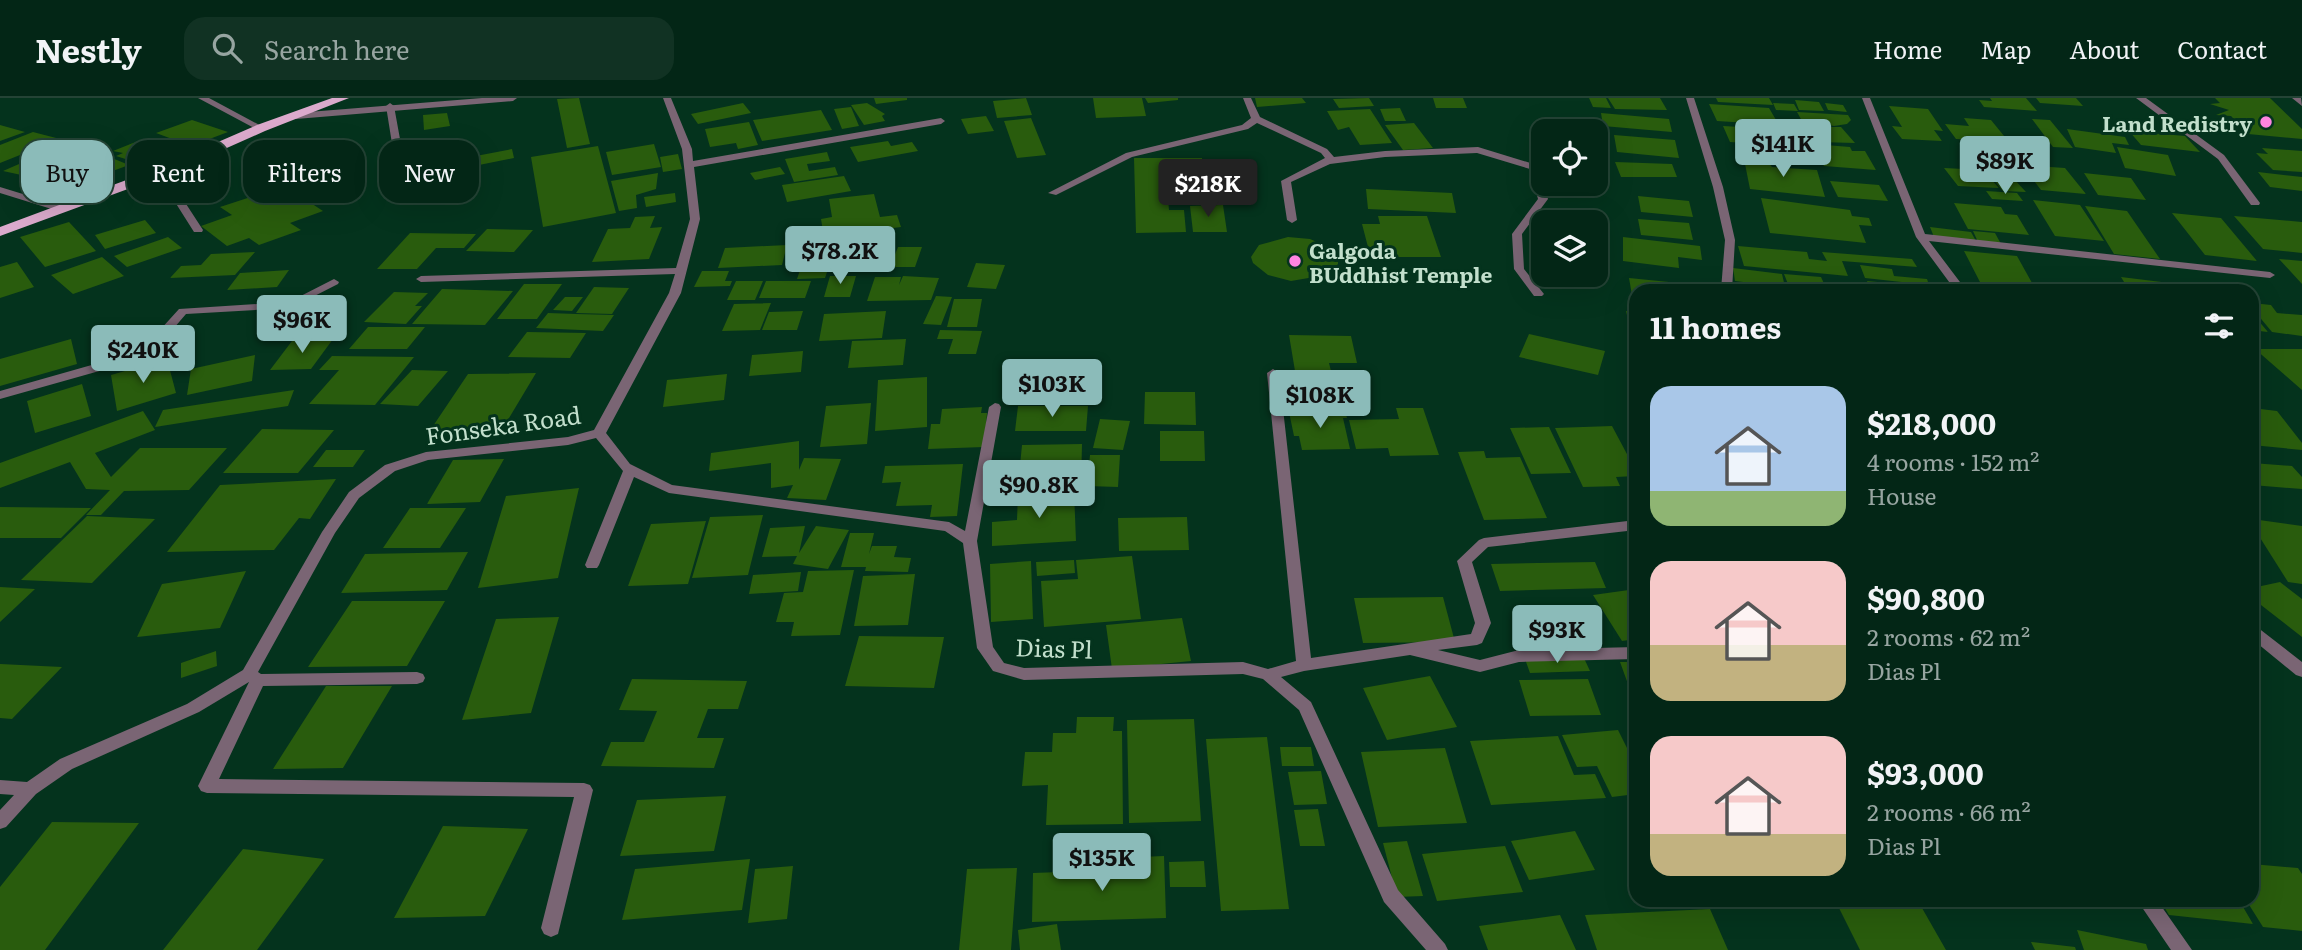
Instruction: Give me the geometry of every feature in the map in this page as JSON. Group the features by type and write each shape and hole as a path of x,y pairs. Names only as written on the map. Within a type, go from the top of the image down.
{"highway":[{"path":"229,142 343,98"},
{"path":"0,232 127,184"}],"street":[{"path":"202,98 261,128"},
{"path":"215,105 229,98"},
{"path":"296,116 390,106 513,98"},
{"name":"Fonseka Road","path":"0,822 30,789 66,764 254,677 329,532 354,495 390,468 426,456 568,441 599,433 675,293 695,219 687,149 667,98"},
{"path":"1247,98 1256,119 1324,150 1328,161"},
{"path":"1690,98 1718,187 1730,240 1727,284"},
{"path":"1866,98 1921,237 1956,284"},
{"path":"2140,98 2221,157 2255,203"},
{"path":"2296,98 2302,103"},
{"path":"390,106 396,140"},
{"path":"1054,192 1129,155 1245,127 1256,119"},
{"path":"688,165 940,121"},
{"path":"1292,220 1286,181 1294,174 1328,161 1385,153 1478,150 1534,167 1543,200 1517,234 1519,268 1538,294"},
{"path":"0,190 58,208"},
{"path":"181,203 198,230"},
{"path":"1921,237 2270,275"},
{"path":"421,279 681,271"},
{"path":"0,395 145,354 183,311 291,305 334,282"},
{"path":"1273,373 1304,665"},
{"name":"Dias Pl","path":"995,407 971,541 985,648 999,667 1024,674 1243,668 1268,675 1305,706 1391,896 1438,950"},
{"path":"599,433 630,470 669,489 949,527 971,541"},
{"path":"592,565 630,470"},
{"path":"1268,675 1304,665 1477,639 1483,623 1464,561 1484,543 1629,526"},
{"path":"2259,637 2302,671"},
{"path":"1409,649 1480,666 1519,656 1629,653"},
{"path":"417,678 254,677 207,786 584,790 551,928"},
{"path":"0,787 30,789"},
{"path":"2151,907 2182,950"}],"building":[{"path":"579,98 590,144 567,148 557,99"},
{"path":"874,98 907,98 907,100 876,104"},
{"path":"1026,98 1032,115 997,118 993,101"},
{"path":"1093,98 1142,98 1146,116 1096,118"},
{"path":"1145,98 1178,98 1178,100 1148,103"},
{"path":"1255,98 1302,98 1306,103 1257,107"},
{"path":"1369,98 1374,106 1339,108 1333,99"},
{"path":"1433,98 1463,98 1467,108 1436,108"},
{"path":"1589,98 1606,98 1611,108 1593,107"},
{"path":"1608,98 1660,98 1667,110 1615,109"},
{"path":"1716,98 1769,98 1773,105 1718,102"},
{"path":"1990,98 2026,98 2037,111 1984,107 1979,100 1992,101"},
{"path":"2036,98 2076,98 2083,106 2040,103"},
{"name":"Land Redistry","path":"2215,98 2270,98 2302,129 2302,139 2248,134 2231,116 2216,115 2229,110 2210,104 2220,103"},
{"path":"1795,100 1819,102 1824,111 1799,110"},
{"path":"743,103 751,113 698,124 691,114"},
{"path":"867,103 885,114 882,116 885,121 864,125 851,105"},
{"path":"1773,103 1794,104 1798,111 1776,110"},
{"path":"1825,103 1843,105 1847,112 1828,110"},
{"path":"1709,104 1769,108 1779,125 1717,121"},
{"path":"1889,106 1928,109 1943,131 1934,130 1942,141 1902,139 1892,126 1902,127"},
{"path":"851,107 859,126 842,129 834,109"},
{"path":"1400,108 1406,121 1385,121 1380,109"},
{"path":"1370,109 1392,143 1360,145 1349,127 1338,130 1327,111"},
{"path":"821,110 832,130 762,141 753,120"},
{"path":"1797,112 1848,115 1851,120 1847,124 1834,126 1802,121"},
{"path":"447,113 450,126 424,130 423,115"},
{"path":"1601,113 1669,119 1672,132 1608,126 1608,119 1602,119"},
{"path":"986,116 994,131 968,134 961,119"},
{"path":"1031,118 1046,155 1017,158 1004,121"},
{"path":"1964,118 1991,120 2009,142 1956,139 1945,124 1969,126"},
{"path":"2032,119 2050,120 2073,148 2053,147"},
{"path":"192,120 228,132 207,140 175,140 156,133"},
{"path":"749,122 758,145 738,149 736,143 710,147 705,129"},
{"path":"1414,123 1433,148 1403,150 1385,125"},
{"path":"0,125 25,132 0,141"},
{"path":"1723,126 1794,130 1804,147 1730,142"},
{"path":"1804,127 1841,127 1855,143 1818,142"},
{"path":"2067,129 2125,137 2129,145 2112,143 2116,153 2075,147"},
{"path":"2129,131 2185,136 2200,152 2141,145"},
{"path":"33,132 60,139 21,140 21,155 0,163 0,145"},
{"path":"1614,135 1675,140 1679,158 1617,152"},
{"path":"888,141 891,146 912,142 918,151 858,162 850,147"},
{"path":"654,144 661,167 612,175 606,152"},
{"path":"1813,144 1865,151 1876,170 1824,166"},
{"path":"127,145 127,160 116,156 123,153 113,151"},
{"path":"598,146 616,213 543,227 531,157"},
{"path":"2117,147 2168,155 2176,176 2125,168"},
{"path":"2262,148 2302,151 2302,172 2273,170 2256,153 2268,154"},
{"path":"512,149 514,158 479,165 479,155"},
{"path":"827,152 830,161 807,164 809,171 835,167 838,175 794,182 785,159"},
{"path":"678,154 682,169 663,172 660,157"},
{"path":"113,158 127,164 113,171"},
{"path":"1134,158 1202,158 1203,169 1238,169 1243,200 1195,200 1192,176 1166,176 1169,210 1184,210 1186,232 1136,233"},
{"path":"1744,159 1768,162 1772,167 1817,170 1825,197 1750,189"},
{"path":"1615,162 1672,164 1677,177 1621,177"},
{"path":"21,163 21,175 3,171"},
{"path":"2022,165 2065,168 2086,194 2041,190"},
{"path":"780,167 785,174 755,180 750,173"},
{"path":"1944,168 1983,170 1999,188 1958,186"},
{"path":"2258,172 2302,177 2302,191 2270,187"},
{"path":"658,173 656,189 636,195 637,208 619,211 611,181"},
{"path":"2084,173 2131,178 2146,200 2098,195"},
{"path":"844,176 851,191 787,202 782,185"},
{"path":"1992,178 2014,179 2026,192 2003,191"},
{"path":"1830,181 1879,185 1888,201 1838,197"},
{"path":"1366,189 1452,193 1456,213 1368,209"},
{"path":"1986,191 2017,193 2023,201 1992,199"},
{"path":"675,193 676,202 646,207 644,197"},
{"path":"874,194 880,217 897,215 901,227 824,237 821,219 832,217 829,199"},
{"path":"1638,196 1689,201 1693,217 1641,212"},
{"path":"1761,198 1850,210 1852,216 1869,218 1872,226 1859,225 1866,243 1770,233"},
{"path":"243,200 243,203 311,203 323,211 290,223 301,230 259,245 249,238 227,246 201,226 232,215 220,207"},
{"path":"2033,200 2080,205 2104,241 2055,236"},
{"path":"1954,203 2001,207 2005,214 2017,215 2029,235 1968,229"},
{"path":"1223,205 1227,232 1193,232 1190,206"},
{"path":"2085,206 2127,211 2160,259 2114,254"},
{"path":"2172,213 2221,218 2257,261 2205,255"},
{"path":"655,216 650,228 662,227 649,259 592,262 608,229 630,228 635,217"},
{"path":"1378,216 1427,216 1441,257 1385,257 1382,247 1368,247 1362,224 1380,224"},
{"path":"2234,216 2302,222 2302,253 2263,249"},
{"path":"1638,219 1689,223 1693,240 1641,235"},
{"path":"145,220 156,233 105,249 95,235"},
{"path":"69,222 96,251 45,267 20,237"},
{"path":"1930,227 1971,232 1976,241 1934,237"},
{"path":"487,229 533,230 514,252 466,251"},
{"path":"1973,231 1995,233 2001,244 1978,242"},
{"path":"410,233 476,234 464,248 436,248 417,269 377,269"},
{"path":"168,237 182,248 127,267 114,256"},
{"name":"Galgoda BUddhist Temple","path":"1288,237 1310,239 1328,247 1338,258 1338,264 1326,275 1291,281 1268,275 1253,263 1251,257 1259,245"},
{"path":"1623,237 1700,246 1702,260 1678,257 1679,268 1623,261"},
{"path":"787,245 782,265 718,268 725,248"},
{"path":"815,246 810,264 785,265 790,247"},
{"path":"869,246 894,246 887,268 861,268"},
{"path":"1738,246 1807,252 1809,259 1827,261 1822,252 1912,259 1917,267 1842,261 1848,276 1744,266"},
{"path":"839,247 837,262 814,263 817,248"},
{"path":"898,247 922,247 915,267 890,267"},
{"path":"1964,251 2017,256 2033,284 1981,284"},
{"path":"255,252 235,275 170,278 181,266 201,265 211,254"},
{"path":"842,255 856,255 850,272 836,273"},
{"path":"102,257 124,276 73,294 51,275"},
{"path":"2279,259 2302,261 2302,284"},
{"path":"17,262 34,287 0,298 0,267"},
{"path":"976,263 1005,265 996,289 967,287"},
{"path":"1860,265 1892,269 1894,276 1927,279 1929,284 1920,284 1865,278"},
{"path":"829,266 825,278 797,279 801,267"},
{"path":"1733,268 1782,274 1784,284 1760,284 1735,281"},
{"path":"289,270 277,287 227,290 240,273"},
{"path":"702,271 729,271 725,281 732,281 730,286 694,287"},
{"path":"1784,274 1821,277 1824,284 1788,284"},
{"path":"830,276 856,276 850,297 824,297"},
{"path":"903,276 939,278 931,300 867,301 875,277 901,277 899,285"},
{"path":"2121,277 2178,284 2125,284"},
{"path":"1629,278 1689,284 1630,284"},
{"path":"736,281 763,281 755,300 727,300"},
{"path":"766,281 811,281 805,298 759,298"},
{"path":"1867,281 1899,284 1868,284"},
{"path":"524,284 562,284 537,319 497,319"},
{"path":"594,287 629,288 612,314 576,313"},
{"path":"442,289 513,291 485,325 412,324"},
{"path":"394,292 428,293 415,306 422,306 406,324 364,322"},
{"path":"936,296 952,297 941,325 923,324"},
{"path":"565,297 583,297 572,311 553,310"},
{"path":"954,299 982,299 977,327 947,327"},
{"path":"771,303 760,330 722,331 734,304"},
{"path":"2259,304 2271,305 2277,313 2302,315 2302,336 2272,332 2259,316"},
{"path":"803,311 797,330 762,330 769,312"},
{"path":"886,311 882,338 819,341 824,314"},
{"path":"548,313 614,315 603,331 536,328"},
{"path":"2259,321 2268,332 2259,331"},
{"path":"368,327 425,327 407,349 349,349"},
{"path":"940,330 982,331 976,354 948,354 953,339 937,339"},
{"path":"527,332 586,333 570,358 508,357"},
{"path":"1529,334 1605,351 1598,375 1519,357"},
{"path":"1289,335 1351,336 1357,363 1329,363 1331,371 1295,371"},
{"path":"71,339 77,364 0,386 0,359"},
{"path":"333,339 311,369 270,370 292,341"},
{"path":"906,339 903,365 848,368 852,341"},
{"path":"2259,349 2302,349 2302,390 2259,352"},
{"path":"803,351 801,372 749,376 752,355"},
{"path":"255,355 252,381 187,395 191,369"},
{"path":"332,356 414,357 375,405 309,404 339,370 319,370"},
{"path":"167,359 176,393 117,411 111,375"},
{"path":"412,370 448,371 418,406 380,404"},
{"path":"1287,372 1339,373 1344,408 1289,409"},
{"path":"536,373 503,428 431,429 468,374"},
{"path":"727,374 724,400 663,407 667,380"},
{"path":"927,377 927,427 875,431 878,380"},
{"path":"82,384 91,416 35,433 27,401"},
{"path":"294,390 288,406 155,427 163,410"},
{"path":"1145,392 1195,392 1196,425 1144,424"},
{"path":"871,403 867,444 820,447 826,406"},
{"path":"1018,406 1088,406 1086,431 1015,431"},
{"path":"982,407 981,413 987,413 984,447 928,449 931,424 940,424 942,409"},
{"path":"1396,408 1423,408 1439,455 1390,456 1388,448 1356,449 1349,420 1399,419"},
{"path":"2259,409 2277,411 2302,443 2302,450 2259,446"},
{"path":"143,411 155,430 95,453 111,477 140,448 227,448 189,490 124,491 101,515 86,515 110,490 86,489 70,462 0,488 0,463"},
{"path":"1345,411 1347,418 1343,418 1350,449 1302,450 1299,436 1294,436 1289,412"},
{"path":"1100,419 1130,421 1123,450 1093,448"},
{"path":"1612,426 1629,458 1629,476 1616,477 1620,486 1583,487 1555,428"},
{"path":"1549,427 1571,473 1531,474 1510,428"},
{"path":"262,429 334,430 298,473 223,473"},
{"path":"1160,431 1204,431 1205,461 1160,461"},
{"path":"799,441 799,470 804,458 841,459 826,500 787,498 793,485 771,488 771,463 709,471 711,453"},
{"path":"1082,444 1081,485 1018,486 1022,445"},
{"path":"326,450 365,450 353,467 313,467"},
{"path":"1484,451 1486,458 1520,457 1547,518 1484,520 1458,452"},
{"path":"1090,455 1120,455 1118,487 1087,486"},
{"path":"504,459 480,502 427,504 453,460"},
{"path":"963,464 957,516 930,517 932,505 896,506 901,482 882,483 885,466"},
{"path":"2259,464 2292,466 2302,477 2302,489 2259,486"},
{"path":"336,479 310,519 299,518 274,550 167,552 220,485"},
{"path":"579,488 558,578 478,588 506,496"},
{"path":"1074,491 1076,541 992,546 992,522 1017,520 1018,493"},
{"path":"0,507 91,508 61,538 0,538"},
{"path":"410,508 466,508 440,548 383,548"},
{"path":"763,515 748,575 692,578 710,517"},
{"path":"87,516 155,519 92,583 21,580"},
{"path":"1187,517 1189,550 1119,551 1118,518"},
{"path":"2259,520 2302,526 2302,584 2288,582 2259,536"},
{"path":"706,521 688,584 628,586 651,524"},
{"path":"805,526 799,553 816,526 849,530 828,569 793,564 797,556 762,557 770,528"},
{"path":"850,533 874,533 869,554 872,546 897,546 894,557 911,558 908,572 865,571 866,567 841,567"},
{"path":"468,552 447,590 341,593 365,554"},
{"path":"1132,556 1141,619 1044,627 1041,581 1078,579 1076,560"},
{"path":"1074,560 1075,573 1037,576 1036,562"},
{"path":"1031,561 1033,619 991,622 990,564"},
{"path":"1595,562 1606,588 1500,591 1491,564"},
{"path":"854,570 840,635 791,636 794,622 776,622 784,593 803,592 808,571"},
{"path":"246,571 220,628 137,637 162,584"},
{"path":"801,572 798,591 749,594 753,575"},
{"path":"915,574 908,625 854,626 863,576"},
{"path":"2280,582 2302,599 2302,637 2259,603 2259,586"},
{"path":"0,587 35,589 0,622"},
{"path":"1629,590 1629,640 1622,641 1593,595"},
{"path":"1443,597 1455,642 1363,643 1354,598"},
{"path":"352,601 445,601 407,666 308,667"},
{"path":"559,617 531,713 462,720 496,619"},
{"path":"1182,618 1191,661 1112,669 1106,625"},
{"path":"859,636 944,637 934,688 845,686"},
{"path":"216,651 217,666 181,678 181,663"},
{"path":"1583,656 1590,671 1530,673 1525,659"},
{"path":"1620,662 1629,662 1629,687"},
{"path":"0,664 62,667 12,719 0,718"},
{"path":"1430,676 1457,727 1387,740 1363,688"},
{"path":"632,679 747,681 738,709 708,709 697,738 724,738 714,768 601,766 611,742 644,742 657,711 619,710"},
{"path":"1588,679 1601,715 1530,716 1519,680"},
{"path":"326,686 392,686 343,768 273,769"},
{"path":"1077,717 1114,717 1113,731 1122,731 1123,824 1046,825 1048,785 1022,786 1025,752 1052,752 1053,733 1076,733"},
{"path":"1194,719 1201,821 1129,823 1127,720"},
{"path":"1618,730 1629,752 1629,795 1612,797 1597,766 1577,767 1562,735"},
{"path":"1558,736 1574,775 1595,774 1606,798 1491,805 1470,741"},
{"path":"1267,737 1289,909 1221,911 1206,739"},
{"path":"1280,747 1311,747 1314,766 1282,766"},
{"path":"1445,748 1467,823 1378,827 1361,752"},
{"path":"1321,771 1327,804 1294,805 1288,772"},
{"path":"726,796 714,851 620,856 637,800"},
{"path":"1318,809 1325,846 1300,846 1294,810"},
{"path":"52,822 139,823 45,950 0,950 0,887"},
{"path":"443,826 528,829 485,916 394,918"},
{"path":"1575,831 1595,870 1529,880 1511,841"},
{"path":"1407,841 1423,896 1397,897 1383,843"},
{"path":"1505,846 1523,892 1437,901 1422,854"},
{"path":"243,849 324,859 257,950 163,950"},
{"path":"1164,856 1166,918 1032,922 1033,873 1115,870 1115,858"},
{"path":"750,859 742,910 622,920 635,869"},
{"path":"1204,861 1206,887 1170,887 1169,862"},
{"path":"2259,865 2298,868 2302,874 2302,931 2263,927 2250,907 2259,907"},
{"path":"793,866 787,919 748,923 755,869"},
{"path":"1017,868 1011,950 959,950 967,869"},
{"path":"1838,907 1921,907 1946,950 1860,950"},
{"path":"2164,907 2243,907 2253,924 2169,915"},
{"path":"1710,909 1728,950 1597,950 1585,915"},
{"path":"1560,915 1576,950 1488,950 1479,926"},
{"path":"1057,924 1061,950 1020,950 1018,930"},
{"path":"2077,930 2146,944 2148,950 2084,950"},
{"path":"2031,942 2075,947 2076,950 2035,950"}],"place":[{"name":"Land Redistry","path":"2266,122"},
{"name":"Galgoda BUddhist Temple","path":"1295,261"}]}
